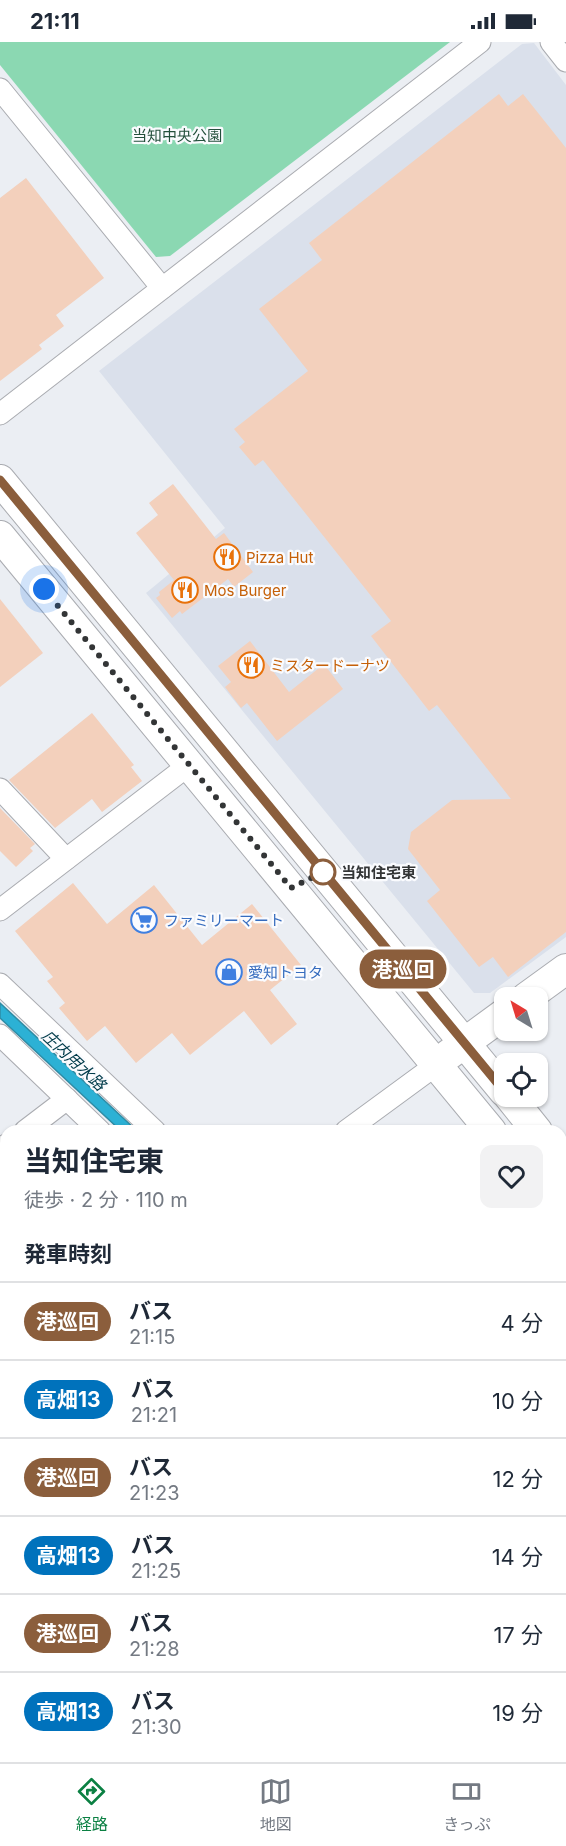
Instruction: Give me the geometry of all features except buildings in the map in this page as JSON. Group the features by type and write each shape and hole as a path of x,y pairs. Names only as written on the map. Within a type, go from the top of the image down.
{"street":[{"path":"0,414 480,42"},
{"path":"551,42 566,62"},
{"path":"0,89 162,288"},
{"path":"0,480 494,1079"},
{"path":"0,536 486,1125"},
{"path":"0,910 189,765"},
{"path":"0,789 66,859"},
{"path":"541,987 566,969"},
{"path":"0,984 149,1125"},
{"path":"354,1125 494,1021"},
{"path":"0,1035 94,1125"},
{"path":"33,1125 67,1099"},
{"path":"517,1107 532,1125"}],"shaded area":[{"path":"534,43 566,85 566,937 498,987 494,987 490,993 474,993 146,593 225,528 99,371 522,44"}],"green space":[{"name":"当知中央公園","path":"0,42 450,42 170,256 156,257 0,65"}],"water":[{"path":"0,1003 131,1125 115,1125 0,1018"}],"bus line":[{"name":"港巡回","path":"0,480 494,1079"}],"place":[{"name":"Pizza Hut","path":"227,557"},
{"name":"Mos Burger","path":"185,590"},
{"name":"ミスタードーナツ","path":"251,665"},
{"name":"当知住宅東","path":"323,872"},
{"name":"ファミリーマート","path":"144,920"},
{"name":"愛知トヨタ","path":"229,972"}],"route":[{"path":"44,589 291,888 323,872"}],"water label":[{"name":"庄内用水路","path":"74,1060"}]}
